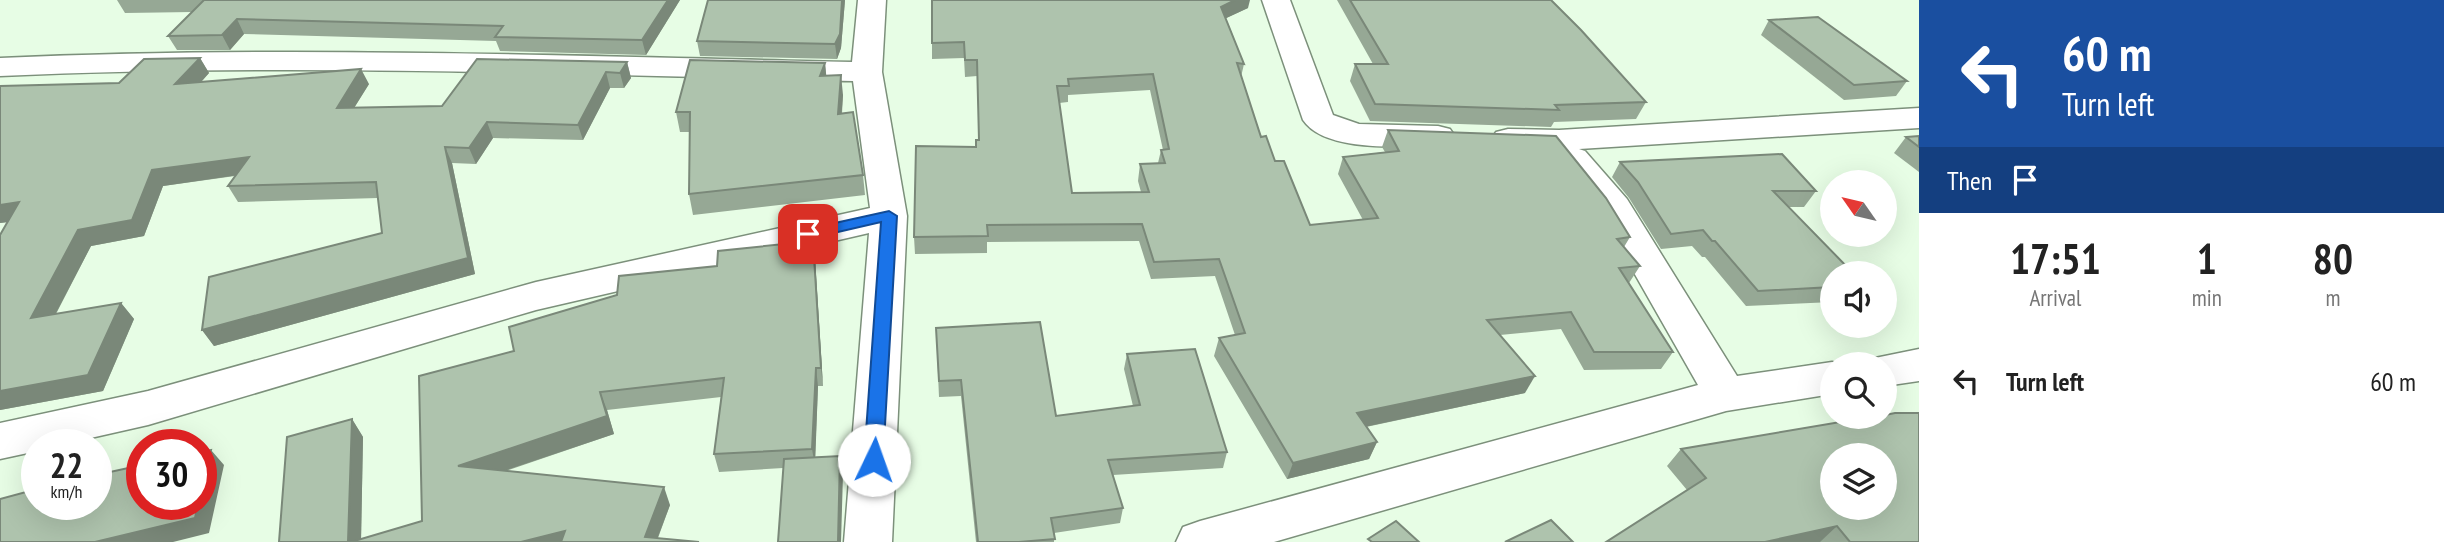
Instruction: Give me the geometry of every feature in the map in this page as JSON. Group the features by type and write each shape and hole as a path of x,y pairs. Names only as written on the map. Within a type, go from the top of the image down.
{"street":[{"path":"868,542 889,216 867,72 872,0"},
{"path":"1276,0 1319,120 1327,127 1348,133 1559,140 1919,118"},
{"path":"0,67 108,61 382,62 867,72"},
{"path":"1559,140 1614,208 1726,394"},
{"path":"0,441 148,408 536,296 889,216"},
{"path":"1897,368 1919,365"},
{"path":"1200,542 1726,394 1820,380"}],"building":[{"path":"204,0 668,0 642,40 495,37 503,26 237,19 222,35 168,36"},
{"path":"708,0 842,0 840,34 835,44 697,41"},
{"path":"932,0 1235,0 1221,7 1244,64 1237,63 1261,137 1266,136 1275,161 1284,161 1310,225 1378,218 1343,157 1399,151 1388,130 1556,136 1606,198 1630,237 1617,239 1640,266 1619,268 1673,352 1594,352 1571,312 1487,320 1535,376 1357,413 1377,442 1293,463 1219,338 1245,333 1219,259 1154,262 1142,224 987,225 988,236 914,237 916,146 976,147 976,140 979,140 977,60 965,60 964,42 932,43","holes":["1153,74 1169,149 1161,150 1165,163 1140,164 1149,192 1072,193 1057,86 1069,86 1068,79"]},
{"path":"1350,0 1551,0 1646,102 1555,105 1559,110 1375,104 1355,64 1388,64"},
{"path":"1818,17 1907,81 1854,85 1769,20"},
{"path":"200,58 175,84 361,69 337,108 442,106 477,59 627,62 620,73 606,72 578,125 487,122 469,148 445,147 468,258 202,330 209,277 382,233 376,182 228,186 249,157 152,170 132,220 78,230 31,318 121,303 88,375 0,391 0,235 19,202 0,205 0,86 119,83 144,59"},
{"path":"690,60 825,63 820,76 841,75 838,114 853,112 863,175 689,194 690,112 676,112"},
{"path":"1919,136 1919,147 1906,137"},
{"path":"1782,154 1816,191 1773,191 1820,239 1820,247 1828,247 1841,261 1820,261 1820,288 1758,291 1703,230 1671,234 1638,182 1620,162"},
{"path":"813,241 821,368 816,368 812,449 714,454 724,378 600,392 607,416 458,466 664,487 645,537 699,542 561,542 565,531 521,542 351,542 422,521 419,376 514,351 509,327 617,295 619,276 717,266 718,251"},
{"path":"1040,322 1056,416 1140,405 1127,354 1195,349 1227,452 1108,460 1123,508 1051,518 1055,539 978,542 961,380 939,381 936,328"},
{"path":"1897,413 1919,413 1919,542 1850,542 1837,526 1765,542 1606,542 1706,478 1681,449 1820,425 1820,429 1897,429"},
{"path":"352,419 348,542 279,542 287,437"},
{"path":"840,456 838,542 778,542 784,459"},
{"path":"126,468 126,520 187,520 95,542 0,542 0,499 21,493 21,520 112,520 112,472"},
{"path":"1551,520 1573,542 1505,542"},
{"path":"1396,521 1419,542 1372,542 1368,539"}],"route":[{"path":"808,234 889,216 874,460"}]}
